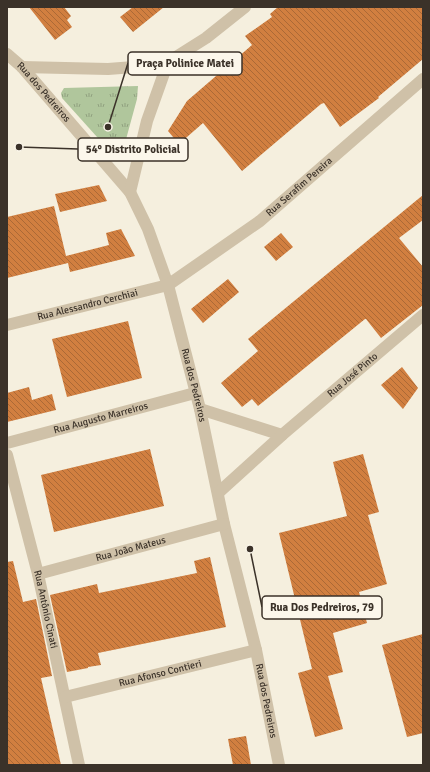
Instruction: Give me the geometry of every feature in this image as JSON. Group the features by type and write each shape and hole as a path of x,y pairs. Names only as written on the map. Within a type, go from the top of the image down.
{"street":[{"path":"22,67 108,69 168,62 206,38 245,7"},
{"name":"Rua dos Pedreiros","path":"7,54 22,67 130,192 148,229 168,285 200,409 224,524 256,650 279,765"},
{"path":"130,192 147,121 168,62"},
{"name":"Rua Serafim Pereira","path":"168,285 260,222 423,79"},
{"name":"Rua Alessandro Cerchiai","path":"7,325 168,285"},
{"name":"Rua José Pinto","path":"218,493 282,435 423,315"},
{"name":"Rua Augusto Marreiros","path":"7,443 195,393"},
{"path":"200,409 282,435"},
{"name":"Rua Antônio Cinati","path":"7,455 38,574 79,765"},
{"name":"Rua João Mateus","path":"38,574 224,524"},
{"name":"Rua Afonso Contieri","path":"65,697 256,650"}],"green space":[{"path":"138,86 137,99 122,154 115,157 62,98 61,93 64,88"}],"building":[{"path":"29,7 64,7 71,16 67,20 72,27 55,40"},
{"path":"133,7 164,7 133,32 120,17"},
{"path":"278,7 423,7 423,59 378,97 379,98 340,127 324,103 321,104 242,171 203,123 179,144 168,131 187,101 252,45 245,36 272,17 270,14"},
{"path":"99,185 107,201 60,212 55,194"},
{"path":"423,195 423,220 399,238 423,267 423,305 381,338 365,319 258,406 252,399 242,407 221,383 258,351 248,339"},
{"path":"54,206 66,256 109,245 106,233 121,229 135,256 70,272 68,263 7,278 7,217"},
{"path":"281,233 293,247 276,261 264,247"},
{"path":"228,279 239,292 203,323 191,309"},
{"path":"128,321 142,378 67,397 52,339"},
{"path":"402,367 418,388 403,409 381,385"},
{"path":"29,387 32,400 52,394 56,410 7,422 7,393"},
{"path":"150,449 164,506 54,532 41,475"},
{"path":"363,454 379,512 368,515 387,584 359,592 367,623 333,633 343,672 328,676 343,729 315,737 298,673 312,669 279,533 347,516 333,462"},
{"path":"210,557 226,627 98,653 101,665 67,672 50,595 97,584 99,593 197,573 194,561"},
{"path":"13,561 23,602 36,599 52,676 41,678 61,765 7,765 7,562"},
{"path":"423,634 423,733 407,737 382,645"},
{"path":"246,736 251,765 233,765 228,739"}],"place":[{"name":"Praça Polinice Matei","path":"108,127"},
{"name":"54° Distrito Policial","path":"19,147"},
{"name":"Rua Dos Pedreiros, 79","path":"250,549"}]}
